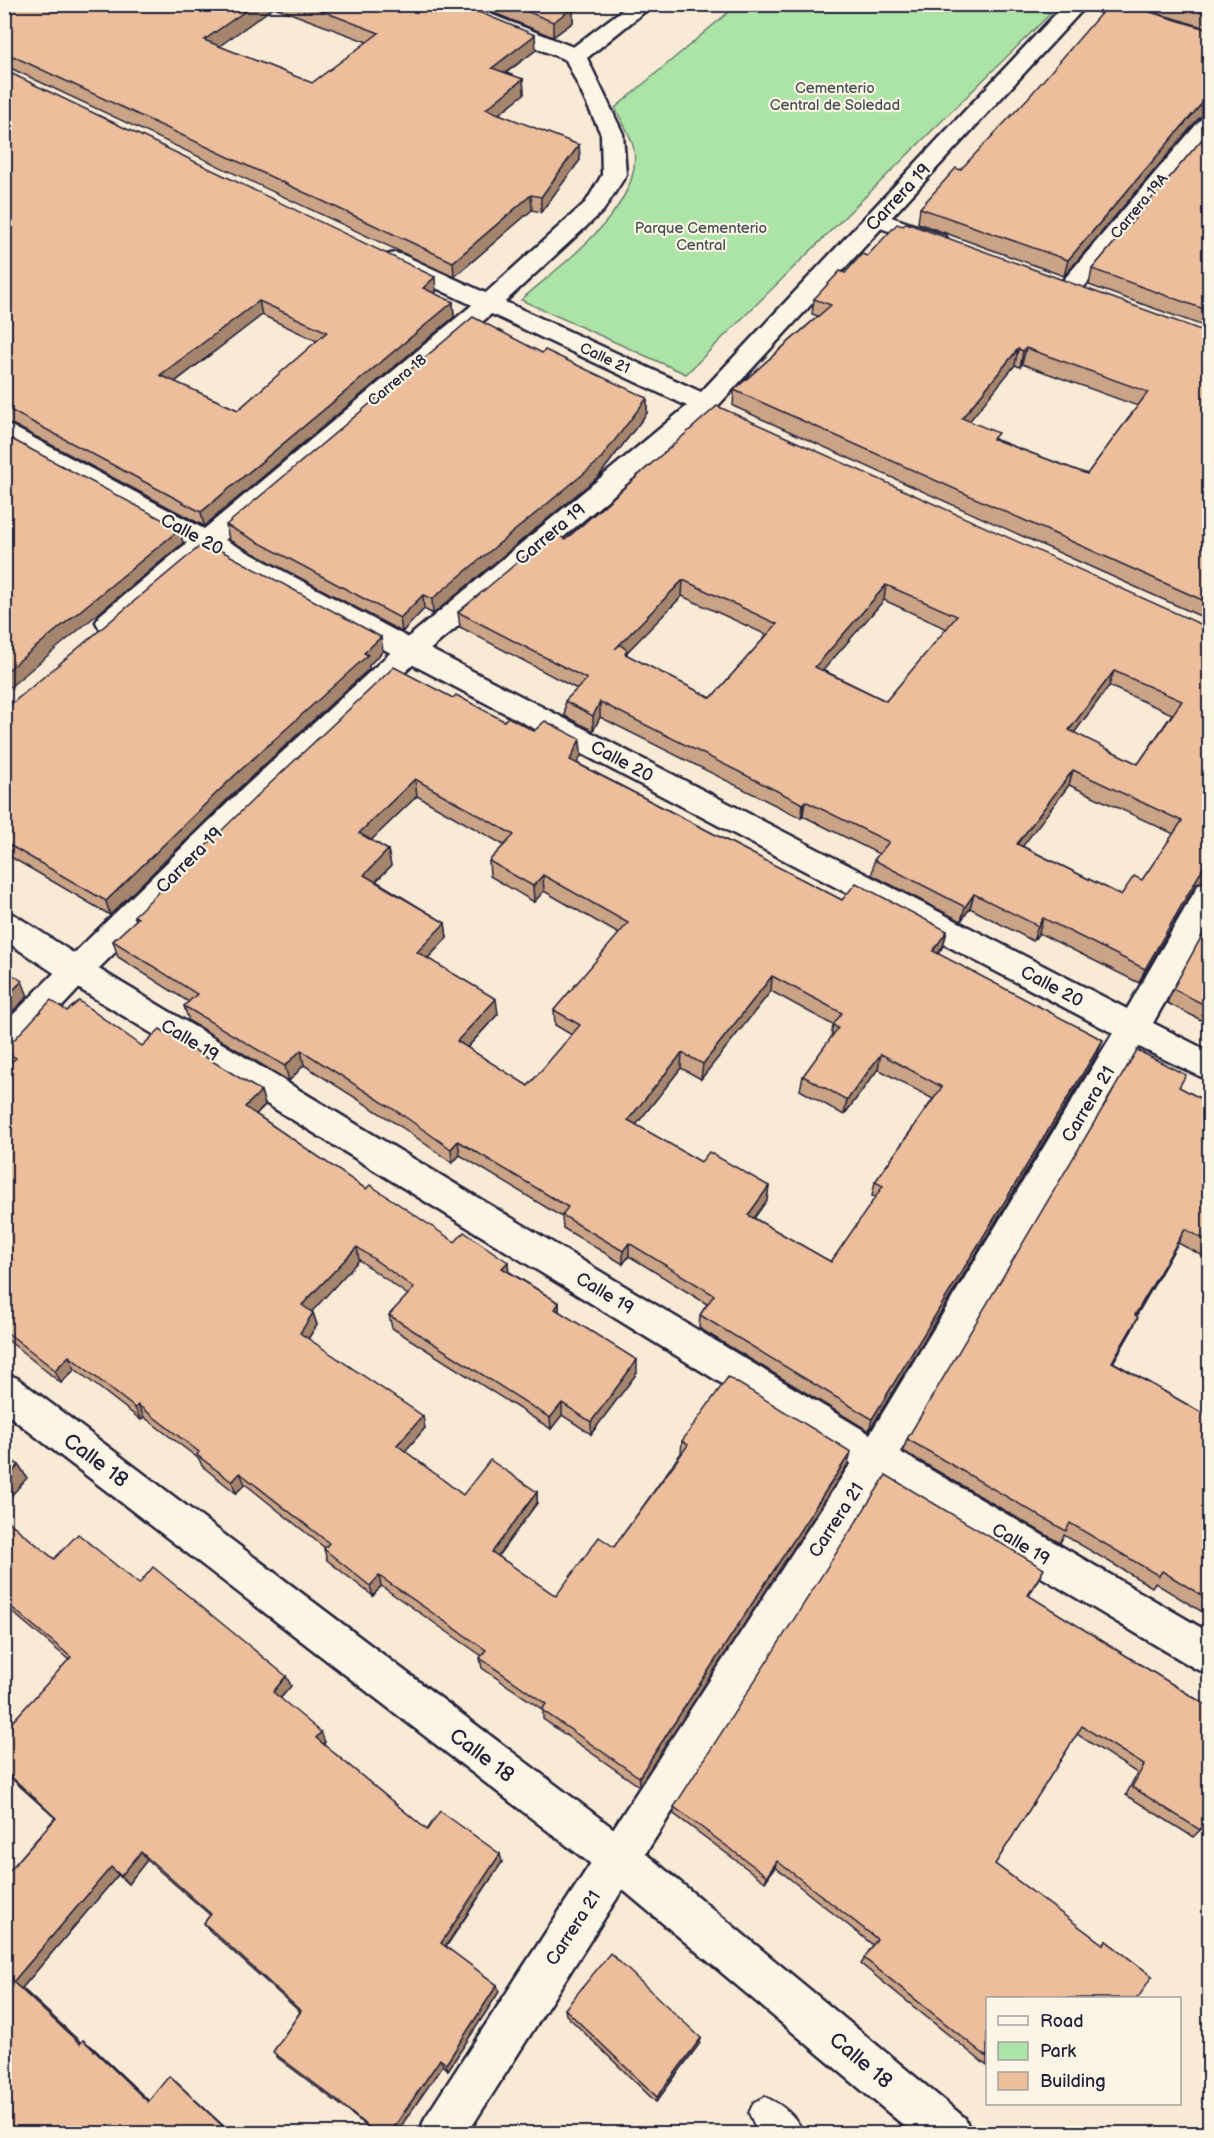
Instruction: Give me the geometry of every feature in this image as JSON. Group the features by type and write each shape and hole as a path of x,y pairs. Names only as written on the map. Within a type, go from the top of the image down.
{"street":[{"path":"445,4 575,56 644,4"},
{"name":"Carrera 19","path":"4,1046 76,971 250,800 410,651 715,409 877,219 1077,4"},
{"path":"1096,4 1209,39"},
{"name":"Carrera 18","path":"87,642 487,304 595,206 614,175 612,134 575,56"},
{"name":"Carrera 19A","path":"1069,289 1209,123"},
{"path":"877,219 963,250"},
{"name":"Calle 21","path":"380,253 715,409"},
{"name":"Calle 20","path":"4,433 410,651 1209,1068"},
{"name":"Carrera 21","path":"441,2133 876,1458 1133,1028 1209,893"},
{"name":"Calle 19","path":"4,924 76,971 876,1458 1209,1655"},
{"name":"Calle 18","path":"4,1390 618,1859 949,2133"}],"green space":[{"path":"737,5 1026,5 1051,13 686,374 521,300 595,234 612,214 625,193 633,172 634,150 629,134 615,108"}],"building":[{"path":"4,4 255,4 204,40 312,83 379,33 304,4 459,4 535,35 492,68 523,79 486,109 579,145 541,197 531,195 453,262 4,52"},
{"path":"509,4 564,4 573,8 553,22"},
{"path":"1109,4 1124,4 1209,30 1209,100 1204,101 1068,260 920,208 956,168 960,170 1028,98"},
{"path":"1183,4 1209,4 1209,13"},
{"path":"4,70 435,277 423,288 453,302 201,512 10,410 4,409","holes":["259,301 327,332 238,410 160,375"]},
{"path":"1209,131 1209,311 1092,269"},
{"path":"906,223 1209,333 1209,603 734,390 831,305 814,299 840,271 845,273 862,254 867,256 897,224 903,226","holes":["1026,348 1148,392 1087,474 993,439 998,433 962,418 1018,349 1023,351"]},
{"path":"473,317 542,353 545,350 647,398 599,461 432,599 423,595 400,618 226,525"},
{"path":"717,406 1209,628 1209,867 1203,868 1145,969 1043,918 1038,926 974,894 965,907 874,860 889,842 805,801 803,804 600,702 593,716 565,701 587,679 458,612 555,531 565,540","holes":["683,580 777,624 711,698 625,654 627,650 620,645 615,649","886,585 957,616 886,701 815,667","1114,671 1182,701 1138,764 1069,730","1073,770 1182,821 1142,880 1134,876 1121,895 1017,844"]},
{"path":"4,435 180,529 4,673"},
{"path":"205,542 381,637 364,653 368,655 234,776 106,901 4,842 4,707 10,705"},
{"path":"394,667 453,698 456,695 504,721 508,717 534,731 545,721 580,739 570,760 842,900 856,883 947,931 933,951 1103,1040 872,1419 700,1315 714,1295 629,1243 623,1251 562,1215 568,1207 458,1141 451,1149 301,1050 285,1066 184,1006 197,994 113,941 138,918 134,916","holes":["415,779 514,835 489,861 533,886 543,875 628,923 554,1010 580,1025 528,1086 457,1041 496,999 417,952 445,923 364,875 388,850 359,833","772,976 842,1013 833,1025 838,1028 803,1076 847,1100 881,1054 942,1087 875,1182 883,1186 831,1262 748,1215 769,1186 709,1152 701,1162 628,1120 682,1053 703,1064"]},
{"path":"1209,923 1209,1007 1173,989"},
{"path":"4,969 22,981 4,999"},
{"path":"51,1000 67,1011 79,1001 142,1046 160,1029 261,1091 245,1107 366,1189 370,1185 455,1242 464,1232 508,1262 502,1268 559,1303 555,1309 637,1360 591,1422 562,1403 550,1418 389,1315 414,1288 357,1247 302,1305 313,1313 300,1333 423,1416 397,1445 463,1495 490,1460 537,1492 492,1552 556,1596 599,1537 614,1547 688,1445 682,1441 728,1377 851,1452 639,1777 542,1710 546,1704 480,1658 486,1650 379,1576 370,1586 324,1549 329,1543 240,1473 232,1482 197,1455 199,1452 138,1405 135,1408 69,1356 55,1370 4,1330 4,1089 8,1086 4,1084 4,1068 16,1058 4,1050 4,1045 11,1043"},
{"path":"1137,1050 1186,1075 1179,1087 1209,1103 1209,1242 1185,1229 1135,1315 1138,1317 1112,1362 1209,1417 1209,1600 1162,1571 1159,1576 1070,1523 1066,1531 907,1439"},
{"path":"4,1456 19,1465 4,1482"},
{"path":"886,1475 1044,1569 1028,1595 1209,1707 1209,1811 1200,1830 1132,1787 1144,1765 1082,1726 995,1864 1104,1945 1106,1941 1152,1976 1139,1997 986,1997 986,2056 864,1958 877,1939 777,1861 767,1876 674,1807"},
{"path":"4,1518 54,1559 78,1534 139,1584 153,1567 286,1676 273,1692 321,1732 316,1738 427,1830 440,1811 500,1854 441,1943 497,1985 446,2064 440,2059 390,2133 375,2133 339,2102 273,2052 301,2011 204,1923 211,1914 141,1852 121,1876 111,1867 13,1982 80,2044 83,2040 148,2102 169,2076 230,2133 4,2133 4,1877 56,1818 4,1770 4,1731 71,1657 4,1601"},
{"path":"610,1953 701,2038 657,2097 565,2009"}],"park label":[{"name":"Cementerio Central de Soledad","path":"835,96"},
{"name":"Parque Cementerio Central","path":"701,236"}]}
